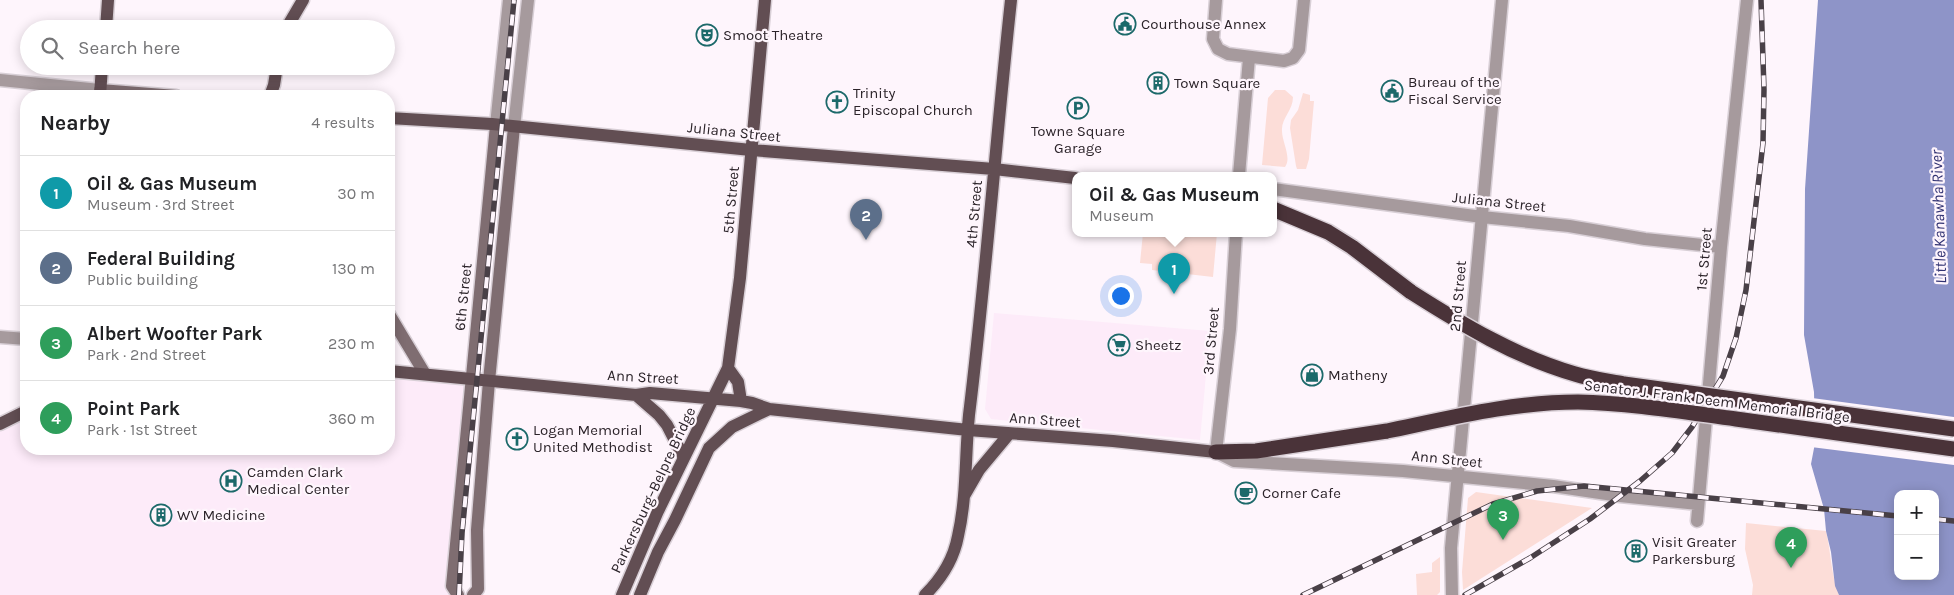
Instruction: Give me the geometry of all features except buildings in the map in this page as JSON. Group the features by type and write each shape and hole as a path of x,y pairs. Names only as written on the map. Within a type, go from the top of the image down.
{"highway":[{"name":"Senator J. Frank Deem Memorial Bridge","path":"1277,211 1328,232 1352,247 1411,292 1480,334 1541,362 1576,374 1624,384 1954,428"},
{"name":"Senator J. Frank Deem Memorial Bridge","path":"1216,452 1256,451 1387,432 1484,411 1528,405 1577,402 1612,404 1712,416 1954,449"}],"main road":[{"path":"107,20 108,0"},
{"path":"291,20 303,0"},
{"name":"5th Street","path":"712,398 728,368 740,278 765,0"},
{"name":"4th Street","path":"925,595 946,568 958,537 1011,0"},
{"path":"100,90 101,75"},
{"path":"272,90 276,75"},
{"name":"Juliana Street","path":"395,118 496,125 751,150 994,169 1072,178"},
{"path":"728,368 738,382 741,401"},
{"name":"Ann Street","path":"395,371 636,395 650,393 712,398 752,403 769,409 968,430 1113,441 1216,452"},
{"path":"636,395 663,420 684,458"},
{"name":"Parkersburg–Belpre Bridge","path":"622,595 658,512 703,422 712,398"},
{"name":"Parkersburg–Belpre Bridge","path":"640,595 658,552 709,448 732,427 769,409"},
{"path":"0,424 20,414"},
{"path":"963,498 980,470 1010,434"}],"street":[{"name":"6th Street","path":"458,595 452,586 509,0"},
{"path":"473,595 478,589 477,530 489,381 528,0"},
{"path":"1216,0 1213,39 1218,49 1228,54 1249,58 1284,61 1293,58 1299,50 1304,0"},
{"name":"2nd Street","path":"1452,595 1451,548 1502,0"},
{"name":"1st Street","path":"1697,521 1721,247 1747,0"},
{"path":"1239,172 1249,58"},
{"path":"0,80 77,90"},
{"name":"Juliana Street","path":"1277,190 1564,226 1645,239 1721,247"},
{"name":"3rd Street","path":"1216,452 1230,326 1236,237"},
{"path":"395,324 425,374"},
{"path":"0,337 20,339"},
{"name":"Ann Street","path":"1216,452 1234,461 1395,471 1553,486 1620,496 1698,504"}],"shaded area":[{"path":"1275,90 1285,90 1293,97 1282,126 1287,159 1285,167 1262,165 1268,98"},
{"path":"1303,93 1310,95 1310,101 1314,101 1309,159 1306,169 1297,169 1290,128 1291,120 1298,110"},
{"path":"1143,237 1217,237 1213,277 1152,270 1152,264 1140,263"},
{"path":"994,313 1210,331 1200,440 991,419 985,409"},
{"name":"Camden Clark Medical Center","path":"395,372 471,379 461,486 458,595 0,595 0,424 20,414 20,455 395,455"},
{"path":"1476,492 1592,508 1463,590 1462,572 1468,498"},
{"path":"1746,523 1826,531 1834,580 1839,595 1752,595 1753,585 1745,549"},
{"path":"1440,557 1440,592 1437,595 1417,595 1416,574 1432,572 1432,563"}],"water":[{"name":"Little Kanawha River","path":"1818,0 1954,0 1954,595 1839,595 1835,586 1824,509 1811,464 1815,443 1814,392 1804,335 1805,189"}],"pier":[{"path":"1812,398 1954,417 1954,465 1811,447"}],"railway":[{"path":"459,595 462,533 514,0"},
{"path":"1465,595 1530,558 1590,519 1640,481 1672,453 1692,427 1723,376 1736,338 1746,290 1763,143 1764,89 1761,0"},
{"path":"1303,595 1493,504 1537,491 1584,486 1894,516"},
{"path":"1939,519 1954,521"}],"place":[{"name":"Courthouse Annex","path":"1125,24"},
{"name":"Smoot Theatre","path":"707,35"},
{"name":"Town Square","path":"1158,83"},
{"name":"Bureau of the Fiscal Service","path":"1392,91"},
{"name":"Trinity Episcopal Church","path":"837,102"},
{"name":"Towne Square Garage","path":"1078,108"},
{"name":"Federal Building","path":"866,240"},
{"name":"Oil & Gas Museum","path":"1174,294"},
{"name":"Sheetz","path":"1119,345"},
{"name":"Matheny","path":"1312,375"},
{"name":"Logan Memorial United Methodist","path":"517,439"},
{"name":"Camden Clark Medical Center","path":"231,481"},
{"name":"Corner Cafe","path":"1246,493"},
{"name":"WV Medicine","path":"161,515"},
{"name":"Albert Woofter Park","path":"1503,540"},
{"name":"Visit Greater Parkersburg","path":"1636,551"},
{"name":"Point Park","path":"1791,568"}]}
